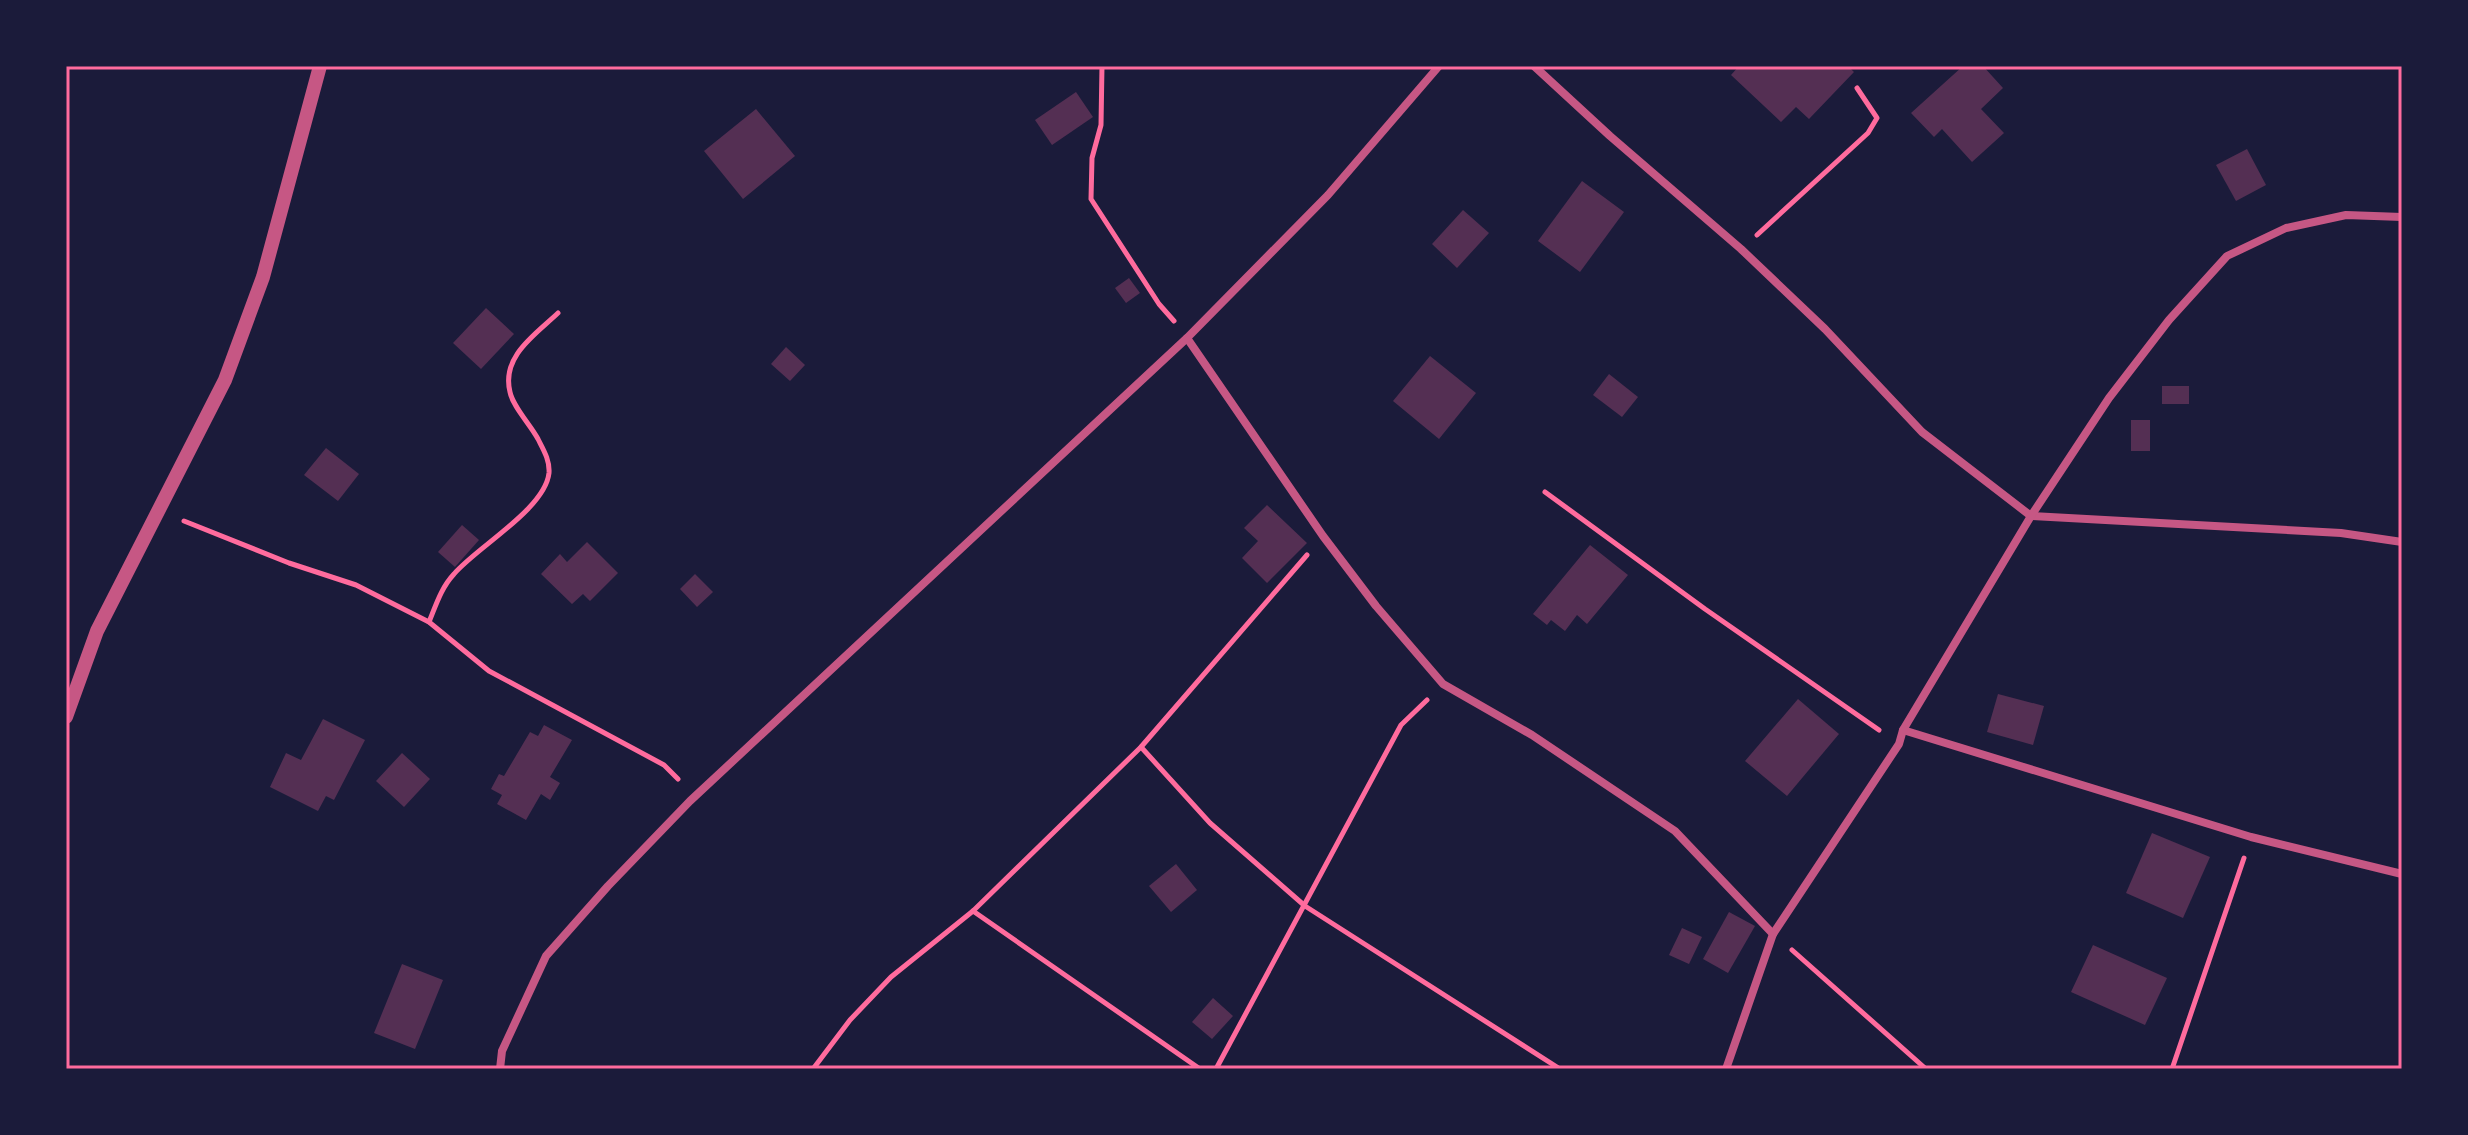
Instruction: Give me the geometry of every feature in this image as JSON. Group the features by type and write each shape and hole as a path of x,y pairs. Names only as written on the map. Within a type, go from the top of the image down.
{"street":[{"path":"66,717 97,631 225,380 263,277 320,66"},
{"path":"500,1069 502,1051 546,956 608,886 690,801 1187,338 1328,195 1439,66"},
{"path":"1534,66 1741,249 1825,329 1922,432 2031,516 2341,533 2402,542"},
{"path":"1726,1069 1773,934 1899,744 1903,730 2031,516 2109,398 2169,320 2227,256 2286,228 2346,215 2402,217"},
{"path":"1187,338 1323,536 1376,606 1443,684 1532,735 1675,831 1773,934"},
{"path":"1903,730 2251,837 2402,874"}],"path":[{"path":"1102,66 1101,125 1092,158 1091,199 1159,304 1187,338"},
{"path":"1741,249 1868,133 1877,118 1857,88"},
{"path":"429,622 440,594 454,574 510,527 541,493 549,473 546,454 510,393 509,374 516,353 558,313"},
{"path":"1545,492 1705,609 1899,744"},
{"path":"157,509 289,563 356,585 429,622 489,671 664,765 678,780 690,801"},
{"path":"813,1069 850,1020 891,977 973,911 1141,747 1323,536"},
{"path":"1216,1069 1401,725 1443,684"},
{"path":"1141,747 1210,823 1305,906 1560,1069"},
{"path":"2172,1069 2251,837"},
{"path":"973,911 1200,1069"},
{"path":"1773,934 1926,1069"}],"building":[{"path":"1739,66 1848,66 1854,72 1809,119 1796,107 1781,122 1731,75"},
{"path":"1963,66 1983,66 2003,88 1981,109 2004,133 1972,162 1942,129 1934,137 1911,113"},
{"path":"1076,92 1093,117 1052,145 1035,120"},
{"path":"756,109 795,156 743,199 704,151"},
{"path":"2247,149 2266,185 2236,201 2216,165"},
{"path":"1582,181 1624,212 1580,272 1538,241"},
{"path":"1463,210 1489,233 1457,268 1432,244"},
{"path":"1129,278 1140,293 1126,303 1115,288"},
{"path":"486,308 514,334 481,369 453,343"},
{"path":"786,347 805,365 790,381 771,364"},
{"path":"1430,356 1476,393 1439,439 1393,401"},
{"path":"1609,374 1638,397 1622,417 1593,395"},
{"path":"2162,386 2189,386 2189,404 2162,404"},
{"path":"2131,420 2150,420 2150,451 2131,451"},
{"path":"326,448 359,474 338,501 304,475"},
{"path":"1267,505 1307,543 1267,583 1242,558 1258,541 1244,528"},
{"path":"462,525 479,540 455,567 438,552"},
{"path":"587,542 618,573 590,601 583,594 572,604 541,574 560,554 567,562"},
{"path":"1590,545 1628,575 1587,624 1577,615 1565,631 1551,620 1547,625 1533,614"},
{"path":"695,574 713,592 697,607 680,589"},
{"path":"1998,694 2044,706 2033,745 1987,732"},
{"path":"1798,699 1839,734 1787,796 1745,761"},
{"path":"323,719 365,740 334,800 326,796 318,811 270,787 286,753 301,760"},
{"path":"544,725 572,740 550,777 560,783 550,800 541,794 526,820 497,804 502,795 491,789 499,774 504,776 530,732 538,736"},
{"path":"402,753 430,779 404,807 376,781"},
{"path":"2152,833 2210,857 2183,918 2126,893"},
{"path":"1176,864 1197,890 1171,912 1149,886"},
{"path":"1729,912 1755,926 1728,973 1703,959"},
{"path":"1682,928 1702,937 1689,964 1669,955"},
{"path":"2093,945 2167,978 2145,1025 2071,992"},
{"path":"402,964 443,980 415,1049 374,1033"},
{"path":"1213,998 1233,1016 1212,1039 1192,1022"}]}
